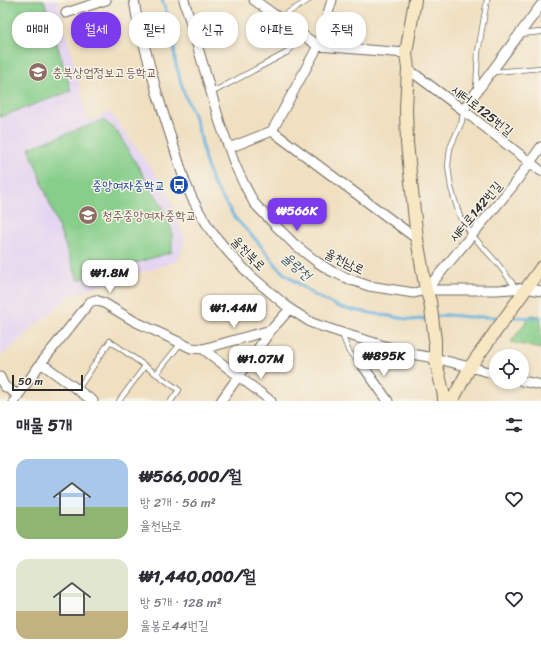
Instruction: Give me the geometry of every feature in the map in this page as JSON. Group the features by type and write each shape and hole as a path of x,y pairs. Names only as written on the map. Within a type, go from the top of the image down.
{"street":[{"path":"66,13 106,0"},
{"name":"율천북로","path":"134,0 137,18 158,93 185,182 192,198 211,231 230,254 251,276 290,309 312,323 411,354 435,358 489,372"},
{"name":"율천남로","path":"184,0 220,123 238,171 254,203 294,244 331,271 369,286 428,295 521,288 541,291"},
{"path":"254,0 271,12"},
{"path":"328,12 332,0"},
{"path":"415,0 406,53 408,69 406,108 407,143 417,239 435,340 435,358 444,401"},
{"path":"462,110 541,5"},
{"path":"229,148 272,131 317,48"},
{"path":"343,48 406,53"},
{"name":"새터로125번길","path":"408,69 541,172"},
{"path":"272,131 417,239"},
{"name":"새터로142번길","path":"428,295 472,235 512,187 541,147"},
{"path":"452,401 470,367 516,303 521,288 541,268"},
{"path":"0,377 4,386 16,398 90,302 95,300 104,302 134,321 191,348 203,349 271,330"},
{"path":"221,401 271,330 290,309"},
{"path":"203,349 271,401"},
{"path":"42,363 93,401"},
{"path":"363,366 388,401"},
{"path":"529,382 541,385"}],"lane":[{"path":"289,12 309,0"},
{"path":"476,92 478,52 487,0"},
{"path":"519,34 541,32"},
{"path":"211,93 286,53 291,48"},
{"path":"491,72 541,68"},
{"path":"462,110 462,121 450,148 448,166 451,188 460,217 472,235 521,288"},
{"path":"342,333 350,352 363,366"},
{"path":"78,390 110,341 179,390 171,401"},
{"path":"156,374 181,343"},
{"path":"119,401 145,366"}],"shaded area":[{"name":"청주중앙여자중학교","path":"0,0 58,0 61,12 12,12 12,48 63,48 63,20 88,120 110,112 167,190 185,241 178,261 73,294 32,328 2,356 0,350"}],"green space":[{"path":"0,0 44,0 48,12 12,12 12,48 58,48 71,91 0,117"},
{"path":"103,120 116,130 164,209 172,231 172,252 78,280 29,148"},
{"path":"531,315 541,316 541,349 511,342"}],"waterway":[{"name":"율량천","path":"162,0 173,30 175,61 184,93 194,115 201,138 205,160 213,183 235,218 257,241 281,271 314,295 341,308 412,320 429,318"},
{"name":"율량천","path":"434,317 447,315 502,317"},
{"name":"율량천","path":"510,317 541,318"}],"place":[{"name":"충북상업정보고등학교","path":"38,72"},
{"name":"중앙여자중학교","path":"179,185"},
{"name":"청주중앙여자중학교","path":"88,215"}]}
